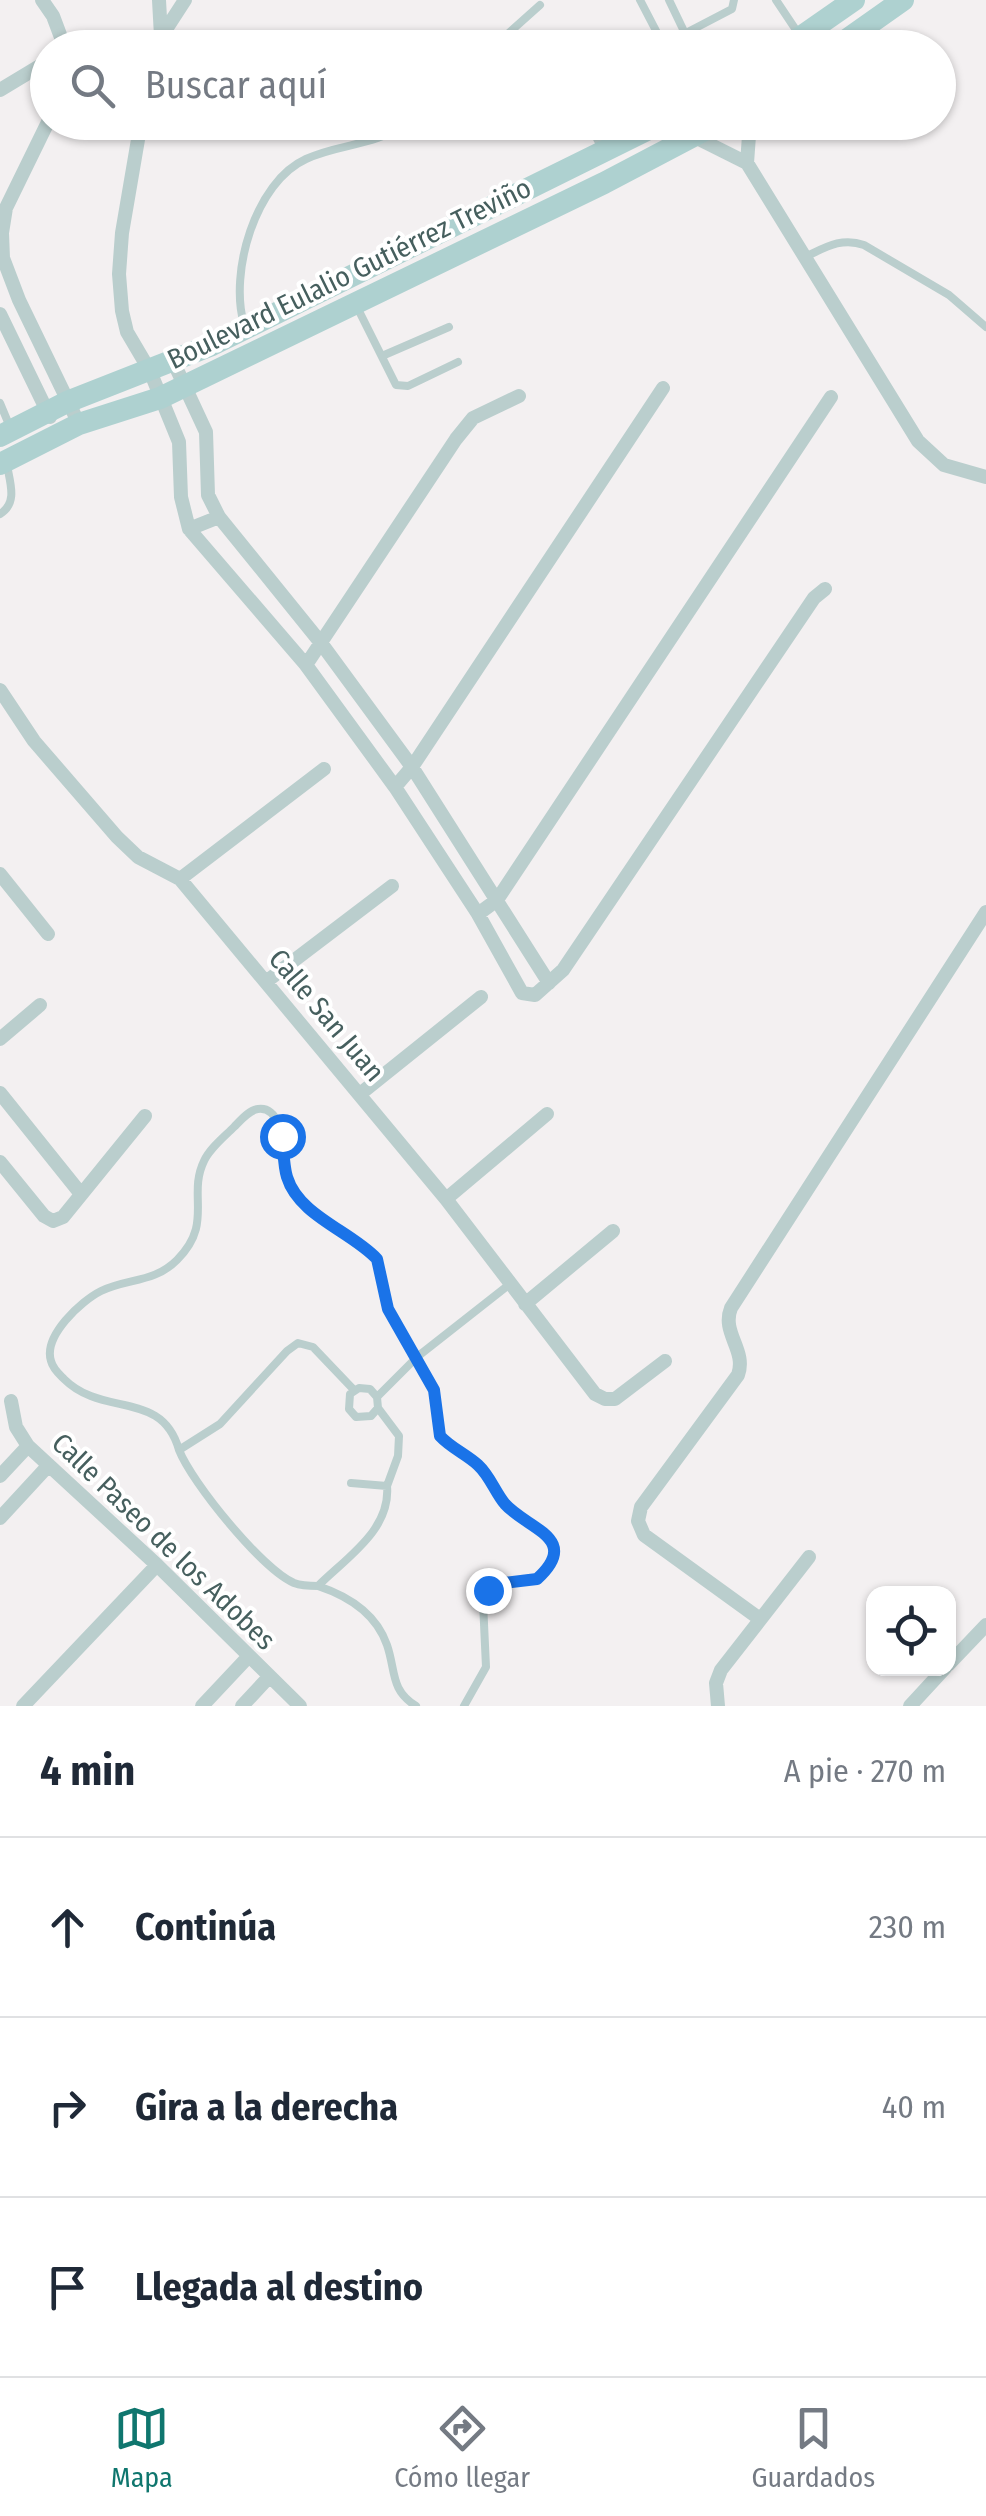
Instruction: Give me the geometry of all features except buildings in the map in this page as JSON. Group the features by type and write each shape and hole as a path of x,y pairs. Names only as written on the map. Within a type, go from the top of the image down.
{"main road":[{"path":"860,30 903,0"},
{"path":"808,30 843,3"},
{"name":"Boulevard Eulalio Gutiérrez Treviño","path":"6,433 57,406 150,371 245,328 628,140"},
{"name":"Boulevard Eulalio Gutiérrez Treviño","path":"3,462 68,429 160,398 691,140"}],"street":[{"path":"42,0 58,30"},
{"path":"159,0 160,30"},
{"path":"167,30 185,0"},
{"path":"0,90 30,72"},
{"path":"39,140 6,208 2,259 68,429"},
{"path":"137,140 119,274 126,332 150,371 180,442 181,497 190,529 306,665 395,787 478,914 522,993 535,995 563,970 814,598 825,589"},
{"path":"699,140 747,164 918,442 944,465 986,476"},
{"path":"747,164 749,140"},
{"path":"0,314 7,344 57,406 68,429"},
{"path":"173,361 206,432 208,495 220,517 321,643 412,767 549,983"},
{"path":"395,787 663,388"},
{"path":"306,665 472,418 519,396"},
{"path":"478,914 498,900 831,397"},
{"path":"190,529 220,517"},
{"name":"Calle San Juan","path":"0,690 34,741 117,837 138,857 180,879 446,1198 596,1394 605,1400 615,1399 665,1360"},
{"path":"180,879 324,769"},
{"path":"0,874 48,934"},
{"path":"267,982 392,886"},
{"path":"760,1619 644,1535 638,1521 641,1507 738,1374 740,1356 727,1322 731,1308 985,917"},
{"path":"360,1094 481,997"},
{"path":"0,1039 40,1005"},
{"path":"0,1093 81,1194"},
{"path":"446,1198 547,1114"},
{"path":"0,1162 44,1216 53,1221 63,1217 145,1116"},
{"path":"525,1304 612,1230"},
{"name":"Calle Paseo de los Adobes","path":"11,1401 16,1427 28,1446 300,1706"},
{"path":"0,1476 28,1446"},
{"path":"0,1518 48,1466"},
{"path":"718,1706 716,1683 721,1670 808,1558"},
{"path":"23,1706 157,1566"},
{"path":"956,1657 986,1625"},
{"path":"202,1706 249,1656"},
{"path":"242,1706 270,1676"},
{"path":"910,1706 938,1676"}],"lane":[{"path":"640,0 656,30"},
{"path":"681,0 669,2 682,30"},
{"path":"692,30 732,9 734,0"},
{"path":"776,0 787,30"},
{"path":"512,30 540,5"},
{"path":"245,328 238,305 240,263 254,224 286,172 307,158 376,140"},
{"path":"598,140 604,152"},
{"path":"804,257 835,242 864,245 949,295 986,328"},
{"path":"355,302 392,381 402,387 458,362"},
{"path":"382,356 449,327"},
{"path":"0,403 6,433"},
{"path":"0,514 8,509 12,498 3,462"},
{"path":"416,1706 396,1690 388,1649 378,1627 354,1601 284,1577 230,1525 193,1478 171,1429 157,1415 84,1395 55,1370 50,1351 56,1335 94,1295 152,1278 184,1253 198,1223 200,1176 205,1160 254,1109 270,1112 278,1124 287,1176 294,1191 377,1259 385,1300 434,1390 437,1426 443,1440 478,1465 508,1507 547,1534 554,1551 550,1565 537,1579 496,1584 488,1590 483,1602 486,1668 464,1706"},
{"path":"377,1397 417,1357 510,1284"},
{"path":"178,1450 220,1424 298,1342 313,1347 354,1390"},
{"path":"354,1390 364,1388 377,1397"},
{"path":"354,1390 348,1404 356,1416 366,1418 378,1408"},
{"path":"318,1586 379,1526 387,1509 387,1486 400,1444 395,1428 378,1408 377,1397"},
{"path":"351,1483 387,1486"}],"route":[{"path":"282,1136 285,1167 294,1191 377,1259 388,1309 434,1390 440,1436 478,1465 506,1504 542,1529 553,1544 552,1558 537,1579 496,1584 488,1590"}]}
